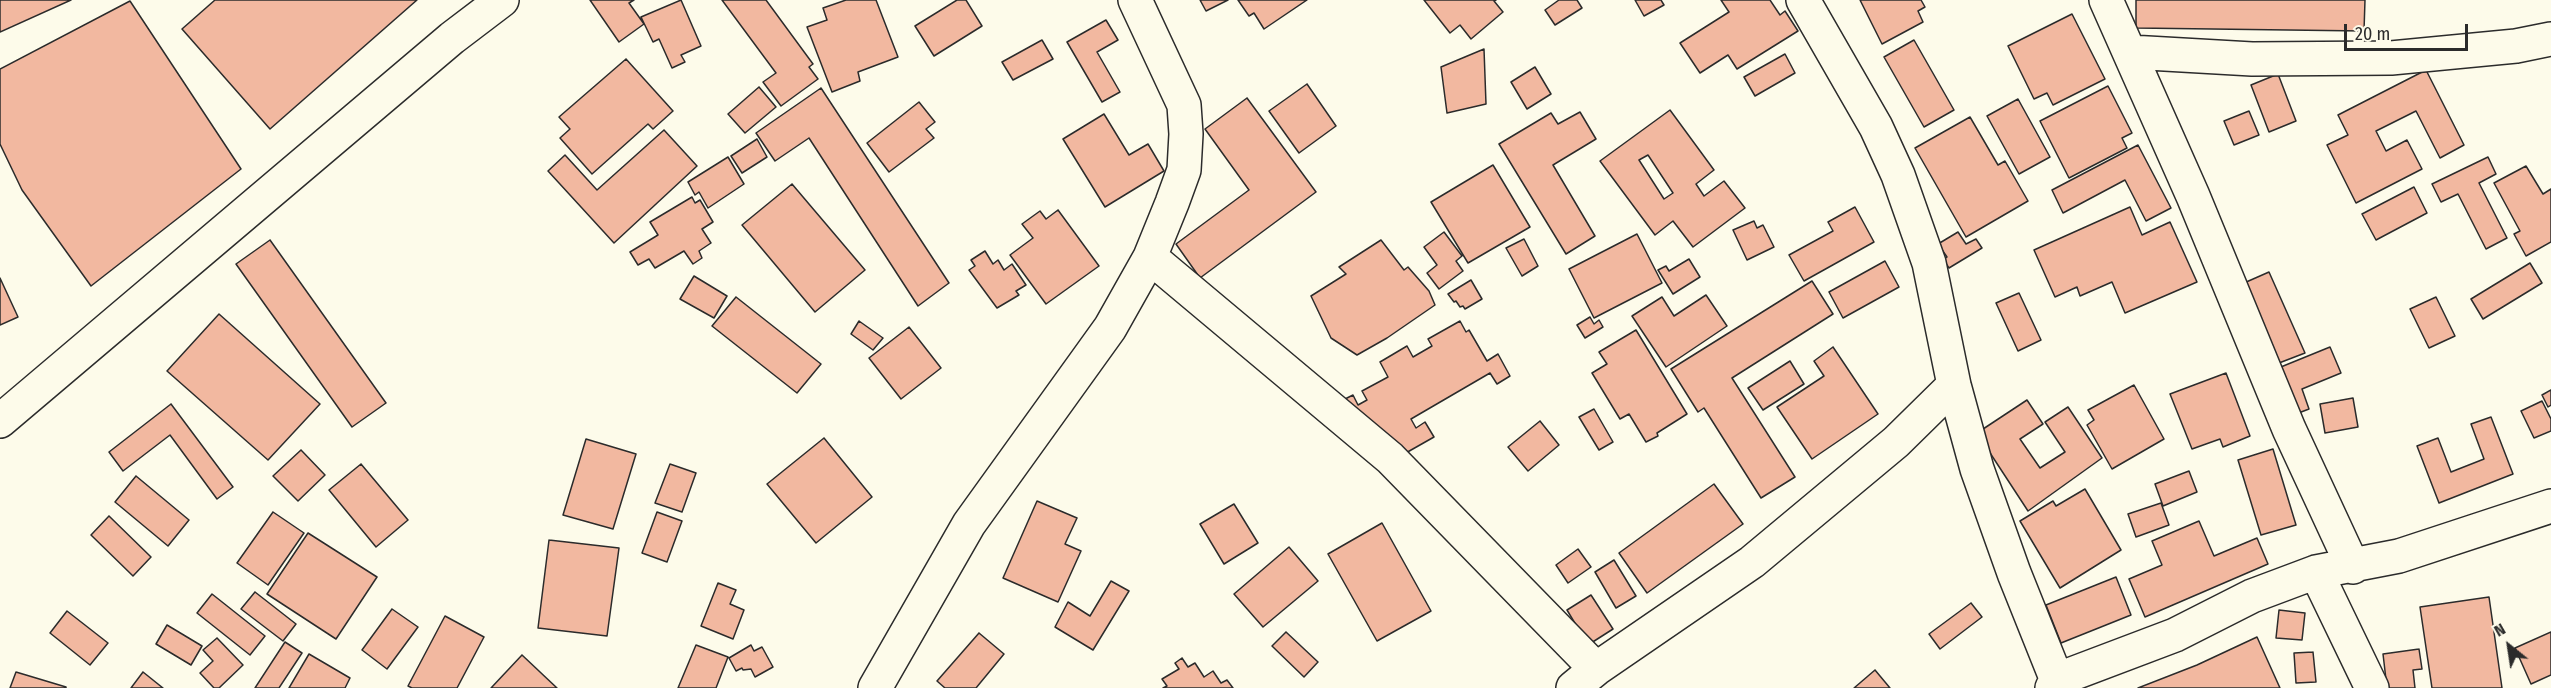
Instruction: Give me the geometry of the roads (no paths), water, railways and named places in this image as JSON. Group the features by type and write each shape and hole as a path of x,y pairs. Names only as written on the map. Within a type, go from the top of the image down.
{"street":[{"path":"0,421 452,38 502,0"},
{"path":"1803,0 1876,126 1898,175 1929,263 1954,385 1977,469 2056,685 2175,635 2252,596 2316,572 2353,567 2398,556 2551,506"},
{"path":"2106,0 2193,195 2289,429 2353,567"},
{"path":"875,688 969,524 1080,373 1110,328 1150,257 1184,170 1186,134 1184,105 1133,1"},
{"path":"2130,52 2252,59 2391,57 2516,46 2551,39"},
{"path":"1150,257 1390,458 1584,678 1752,562 1896,442 1954,385"},
{"path":"2316,572 2372,688"}]}
